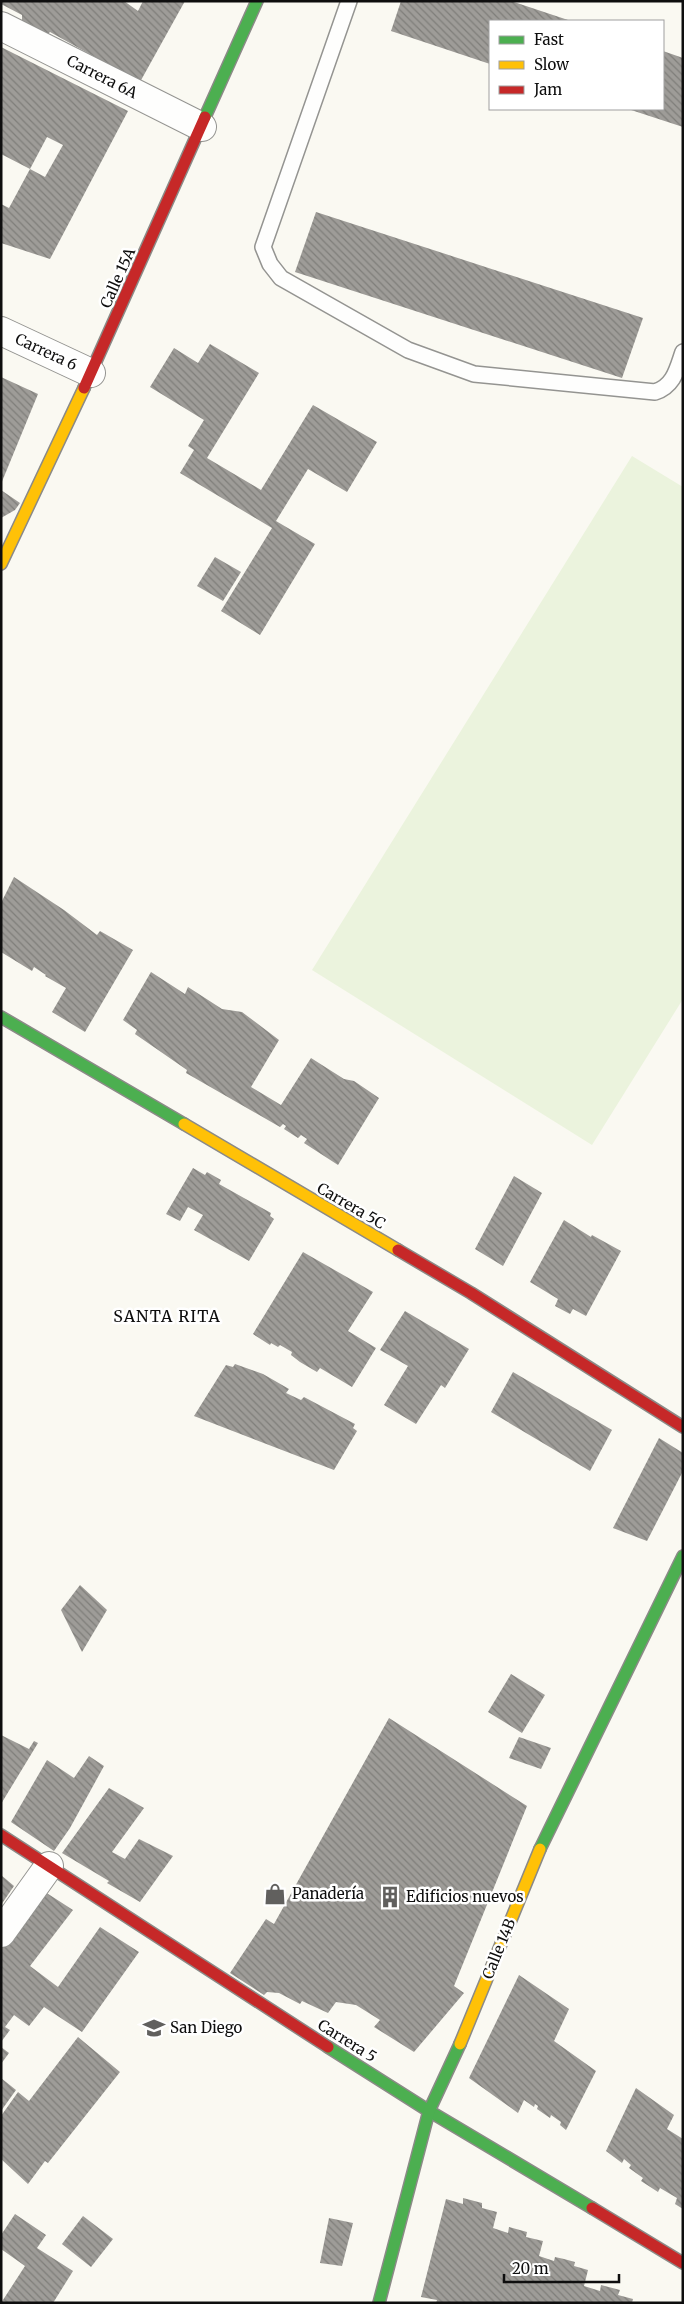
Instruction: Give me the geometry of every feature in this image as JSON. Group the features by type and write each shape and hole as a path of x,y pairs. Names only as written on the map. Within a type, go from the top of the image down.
{"street":[{"name":"Calle 15A","path":"1,564 91,373 257,1"},
{"name":"Carrera 6A","path":"1,26 202,127"},
{"name":"Carrera 6","path":"1,331 91,373"},
{"name":"Carrera 5C","path":"1,1017 471,1293 683,1427"},
{"name":"Calle 14B","path":"379,2303 429,2111 464,2035 550,1825 683,1556"},
{"name":"Carrera 5","path":"1,1834 429,2111 683,2262"},
{"path":"1,1933 49,1866"}],"lane":[{"path":"348,1 263,246 270,264 281,278 408,350 474,374 655,392 663,389 673,378 683,352"}],"green space":[{"path":"632,456 683,487 683,999 592,1145 312,970"}],"building":[{"path":"1,1 124,1 138,11 143,1 185,1 140,82 50,32 47,35 28,25 22,20 22,15 1,4"},
{"path":"401,1 511,1 568,20 489,20 489,64 391,31"},
{"path":"1,47 128,111 50,259 1,243 1,204 9,208 30,169 1,154","holes":["47,137 63,145 45,177 30,169"]},
{"path":"664,51 683,58 683,127 631,110 664,110"},
{"path":"316,212 643,318 622,378 295,272"},
{"path":"210,344 259,373 207,458 261,490 313,405 377,442 347,492 308,469 276,521 315,544 260,635 221,611 272,528 180,473 194,450 188,446 204,420 150,387 174,348 198,363"},
{"path":"1,377 38,394 1,484"},
{"path":"1,490 20,503 15,510 1,518"},
{"path":"215,557 241,572 223,601 197,586"},
{"path":"14,877 64,910 97,935 100,931 133,950 85,1032 52,1012 66,988 34,967 32,971 1,952 1,903"},
{"path":"151,972 185,994 188,987 222,1009 242,1012 279,1040 251,1087 281,1105 311,1058 344,1079 354,1081 379,1098 338,1165 304,1143 307,1139 301,1135 298,1138 284,1129 286,1126 283,1124 280,1127 186,1073 187,1070 135,1034 137,1030 123,1020"},
{"path":"193,1168 205,1175 207,1172 221,1180 219,1184 271,1213 270,1216 274,1219 249,1261 194,1230 203,1215 188,1207 180,1221 166,1214"},
{"path":"514,1176 542,1193 503,1266 475,1249"},
{"path":"564,1220 591,1237 592,1235 621,1251 586,1316 573,1309 570,1314 555,1306 558,1299 530,1282"},
{"path":"303,1252 373,1292 348,1331 376,1348 352,1387 320,1368 317,1372 291,1355 292,1352 280,1345 278,1347 271,1343 270,1345 253,1334"},
{"path":"405,1311 469,1349 445,1388 441,1385 416,1424 384,1405 408,1366 380,1350"},
{"path":"235,1364 263,1374 289,1389 286,1393 301,1400 304,1397 355,1424 353,1428 357,1431 334,1470 194,1416 226,1365 233,1367"},
{"path":"513,1372 612,1430 590,1471 491,1412"},
{"path":"659,1438 683,1453 683,1471 647,1541 613,1528"},
{"path":"80,1585 107,1610 82,1652 61,1610"},
{"path":"511,1674 545,1695 522,1733 488,1712"},
{"name":"Edificios nuevos","path":"389,1718 527,1806 454,1986 464,1993 414,2052 374,2027 380,2020 356,2005 336,2002 328,2013 302,2001 300,2004 279,1993 267,1992 264,1995 230,1973 266,1919 274,1924"},
{"path":"1,1735 29,1749 34,1741 38,1743 1,1804"},
{"path":"519,1737 551,1748 541,1769 509,1758"},
{"path":"89,1756 104,1766 70,1828 54,1851 11,1822 47,1760 74,1778"},
{"path":"109,1788 144,1808 112,1852 125,1859 139,1839 173,1856 140,1902 62,1853"},
{"path":"1,1875 14,1886 1,1905"},
{"path":"42,1890 73,1910 30,1966 58,1987 100,1927 139,1952 82,2032 44,2007 29,2026 14,2015 5,2027 10,2030 1,2042 1,1948"},
{"path":"519,1975 569,2009 554,2041 596,2071 566,2130 560,2125 561,2122 551,2115 550,2118 537,2109 538,2106 535,2104 534,2107 524,2100 518,2113 469,2078"},
{"path":"78,2037 120,2072 48,2163 45,2161 28,2184 1,2159 1,2116 18,2092 29,2101"},
{"path":"1,2047 9,2053 1,2064"},
{"path":"1,2078 16,2090 1,2111"},
{"path":"636,2088 674,2115 667,2129 683,2139 683,2209 675,2204 677,2198 660,2188 658,2192 641,2181 643,2178 629,2168 631,2165 624,2159 622,2163 606,2151"},
{"path":"463,2198 482,2203 482,2208 497,2212 493,2228 508,2233 509,2227 527,2232 526,2237 543,2241 539,2256 554,2261 555,2257 575,2262 574,2266 588,2270 584,2286 600,2291 601,2285 620,2290 618,2295 633,2299 632,2303 436,2303 437,2300 421,2297 446,2199 463,2204"},
{"path":"15,2214 46,2235 37,2248 73,2271 53,2303 1,2303 25,2266 1,2249 1,2235"},
{"path":"83,2216 113,2239 91,2267 62,2244"},
{"path":"329,2218 353,2223 342,2266 320,2263"}],"traffic: fast":[{"path":"205,117 257,1"},
{"path":"1,1017 184,1124"},
{"path":"540,1849 683,1556"},
{"path":"379,2303 429,2111 460,2044"},
{"path":"328,2047 429,2111 592,2208"}],"traffic: slow":[{"path":"1,564 84,388"},
{"path":"184,1124 398,1250"},
{"path":"460,2044 540,1849"}],"traffic: jam":[{"path":"84,388 205,117"},
{"path":"398,1250 471,1293 683,1427"},
{"path":"1,1835 328,2047"},
{"path":"592,2208 683,2263"}],"place":[{"name":"Panadería","path":"275,1894"},
{"name":"Edificios nuevos","path":"390,1897"},
{"name":"San Diego","path":"154,2028"}],"district":[{"name":"SANTA RITA","path":"167,1316"}]}
